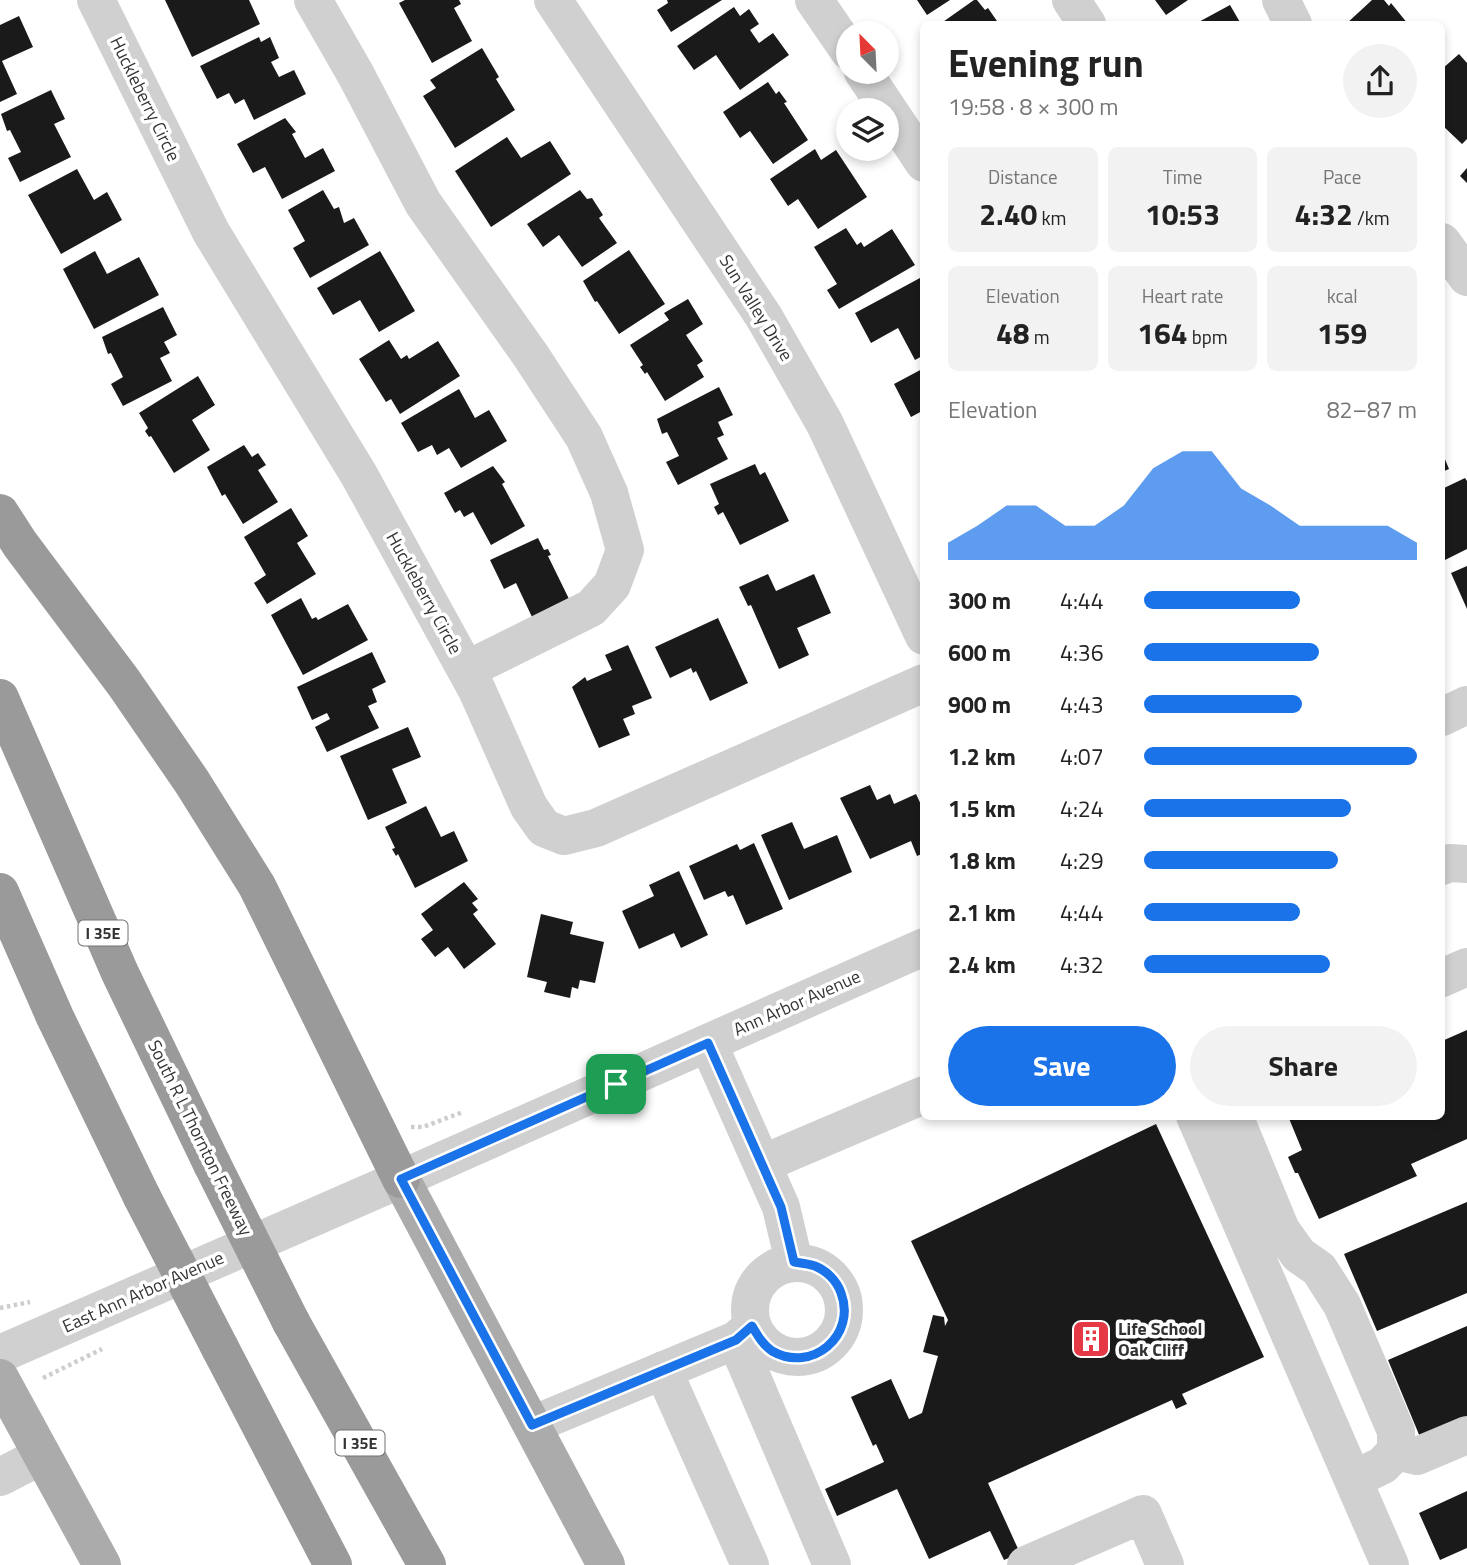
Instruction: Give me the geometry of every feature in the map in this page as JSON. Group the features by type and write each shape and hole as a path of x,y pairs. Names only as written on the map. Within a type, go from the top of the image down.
{"highway":[{"path":"0,513 20,544 132,694 192,782 257,886 401,1179"},
{"name":"South R L Thornton Freeway","path":"0,698 120,973 212,1164 291,1322 427,1565"},
{"path":"0,892 55,1017 142,1197 333,1565"}],"main road":[{"path":"401,1179 606,1565"},
{"path":"0,1378 102,1565"}],"street":[{"name":"Huckleberry Circle","path":"96,0 211,232 359,475 477,690 529,807 544,828 564,836 596,828 920,685"},
{"path":"313,0 423,203 584,437 609,493 625,550 612,585 592,608 466,670"},
{"name":"Sun Valley Drive","path":"553,0 764,317 824,424 920,628"},
{"path":"814,0 836,32"},
{"path":"1071,0 1085,21"},
{"path":"1280,0 1291,21"},
{"path":"871,84 920,157"},
{"path":"1445,246 1467,277"},
{"path":"1445,715 1467,705"},
{"path":"1445,865 1467,864"},
{"name":"Ann Arbor Avenue","path":"401,1179 920,949"},
{"path":"1445,977 1467,967"},
{"path":"708,1043 781,1207 794,1262"},
{"path":"762,1164 920,1097"},
{"path":"1197,1120 1390,1565"},
{"path":"1239,1127 1281,1230 1299,1255 1319,1269 1342,1304 1396,1431 1396,1451 1382,1465 1353,1480"},
{"name":"East Ann Arbor Avenue","path":"0,1354 401,1179"},
{"path":"532,1425 744,1333 786,1357 817,1353 830,1345 840,1332 845,1317 845,1301 829,1274 816,1266 794,1262 785,1264 771,1271 759,1282 752,1296 744,1333 832,1565"},
{"path":"663,1370 750,1565"},
{"path":"1396,1451 1417,1456 1467,1436"},
{"path":"0,1477 41,1456"},
{"path":"1026,1565 1143,1514 1165,1565"}],"path":[{"path":"411,1127 424,1127 472,1108"}],"building":[{"path":"165,0 249,0 260,24 192,57"},
{"path":"405,0 459,0 461,4 454,8 472,41 432,63 399,3"},
{"path":"667,0 722,0 671,32 657,10 668,3"},
{"path":"917,0 950,0 927,15"},
{"path":"977,0 985,10 988,8 997,21 944,21"},
{"path":"1155,0 1188,0 1166,15"},
{"path":"1372,0 1384,0 1389,6 1391,3 1406,21 1349,21"},
{"path":"1230,5 1239,21 1201,21"},
{"path":"734,7 740,16 749,9 759,24 750,30 759,43 773,33 789,55 740,90 716,55 694,70 677,46"},
{"path":"19,16 33,47 2,61 17,94 0,102 0,25"},
{"path":"259,37 261,42 270,37 279,58 271,62 279,77 294,70 306,94 254,120 244,99 235,104 229,93 217,99 200,66"},
{"path":"482,48 499,77 496,79 515,110 455,148 423,96 436,88 430,80"},
{"path":"1459,54 1467,63 1467,139 1462,144 1445,128 1445,66"},
{"path":"768,82 776,94 779,91 787,102 784,103 808,140 773,164 750,131 740,138 723,112"},
{"path":"51,90 65,119 54,124 71,157 20,182 8,158 21,152 10,130 7,131 1,114"},
{"path":"285,118 296,132 292,134 305,158 323,148 335,171 282,199 265,167 253,173 237,144"},
{"path":"507,137 521,158 550,141 571,174 491,227 455,171"},
{"path":"815,149 821,160 836,150 836,161 843,161 867,197 818,229 798,199 788,206 770,179"},
{"path":"1467,168 1467,183 1460,176"},
{"path":"77,169 94,200 107,192 122,220 61,254 28,195"},
{"path":"323,190 334,209 339,207 344,223 354,218 369,245 310,278 293,248 305,241 288,210"},
{"path":"580,190 587,199 592,198 603,215 599,218 617,243 582,267 559,235 543,247 527,224"},
{"path":"846,228 857,245 861,242 864,247 892,229 915,265 839,309 827,290 837,284 814,247"},
{"path":"629,250 665,304 619,334 583,281"},
{"path":"95,251 107,274 139,257 159,295 94,329 63,269"},
{"path":"380,251 415,311 379,332 360,300 333,315 317,288"},
{"path":"920,278 920,357 915,360 898,328 871,343 855,313"},
{"path":"688,299 703,324 686,335 703,361 697,365 704,377 665,401 647,372 645,374 640,367 643,365 630,345 669,320 664,313"},
{"path":"163,307 177,335 164,342 170,353 160,358 172,381 123,406 111,384 123,377 111,353 108,354 102,337"},
{"path":"389,340 401,359 407,355 409,359 438,341 460,376 400,414 391,399 386,402 359,359"},
{"path":"920,370 920,412 911,417 894,384"},
{"path":"198,376 215,405 192,420 210,450 174,473 145,431 148,428 139,413"},
{"path":"719,387 733,415 718,422 724,435 717,438 728,459 678,485 666,462 679,456 667,432 662,434 657,419"},
{"path":"459,389 475,418 489,410 507,441 461,468 449,448 437,455 432,445 418,452 401,423"},
{"path":"244,445 252,457 258,453 266,465 258,470 278,502 243,524 225,494 222,496 207,467"},
{"path":"755,464 760,475 765,472 789,521 740,545 723,512 718,515 714,507 719,504 710,484"},
{"path":"493,466 505,482 502,484 525,526 491,545 473,512 464,517 460,510 455,513 444,493"},
{"path":"1465,478 1467,481 1467,549 1445,560 1445,488"},
{"path":"291,508 308,536 297,543 316,574 267,604 254,583 266,575 244,537"},
{"path":"538,538 544,550 548,549 551,555 548,556 569,599 532,617 516,583 504,589 490,560"},
{"path":"1467,566 1467,609 1451,573"},
{"path":"768,574 776,591 814,574 831,613 797,628 809,655 779,669 751,605 748,606 739,587"},
{"path":"301,598 312,619 316,617 318,620 348,604 368,640 303,675 271,615"},
{"path":"718,618 748,683 710,701 696,671 693,673 691,668 670,678 655,647"},
{"path":"628,645 652,698 632,706 635,714 623,719 630,735 599,748 572,687 585,677 587,681 612,670 605,655"},
{"path":"372,652 386,682 372,689 377,702 368,706 379,728 327,752 315,727 330,719 327,713 312,720 297,687"},
{"path":"408,727 421,757 392,769 407,803 368,820 340,756"},
{"path":"870,785 877,800 890,794 894,804 916,794 920,802 920,855 917,856 911,841 870,859 840,798"},
{"path":"426,806 441,837 454,831 468,861 415,888 398,854 396,856 392,849 395,848 385,827"},
{"path":"792,822 804,849 837,835 852,872 789,900 761,835"},
{"path":"754,843 783,909 746,925 733,895 728,897 725,891 704,900 689,866 737,844 740,850"},
{"path":"679,871 708,935 681,948 674,933 639,949 622,911 654,896 649,885"},
{"path":"464,882 478,899 472,903 478,910 473,914 496,944 464,969 448,947 435,957 421,939 433,930 421,914"},
{"path":"541,914 573,922 570,934 604,942 595,983 580,980 578,989 572,987 570,998 544,992 547,982 527,977"},
{"path":"1467,1030 1467,1139 1411,1164 1417,1176 1319,1219 1288,1157 1302,1150 1290,1120 1445,1120 1445,1040"},
{"name":"Life School Oak Cliff","path":"1156,1124 1264,1357 1182,1394 1187,1404 1176,1409 1172,1400 988,1483 1020,1553 1004,1560 990,1531 929,1559 897,1489 837,1516 825,1489 884,1462 876,1444 873,1446 851,1397 891,1379 909,1419 922,1413 938,1356 923,1352 933,1315 944,1317 945,1326 948,1320 911,1241"},
{"path":"1467,1202 1467,1293 1377,1331 1344,1254"},
{"path":"1467,1326 1467,1417 1420,1437 1388,1360"},
{"path":"1467,1491 1467,1548 1440,1560 1419,1513"}],"place":[{"name":"Life School Oak Cliff","path":"1091,1339"}],"route":[{"path":"708,1043 781,1207 794,1262 816,1266 829,1274 845,1301 845,1317 840,1332 830,1345 817,1353 786,1357 771,1350 760,1340 752,1326 736,1340 532,1425 401,1179 616,1084 708,1043"}]}
